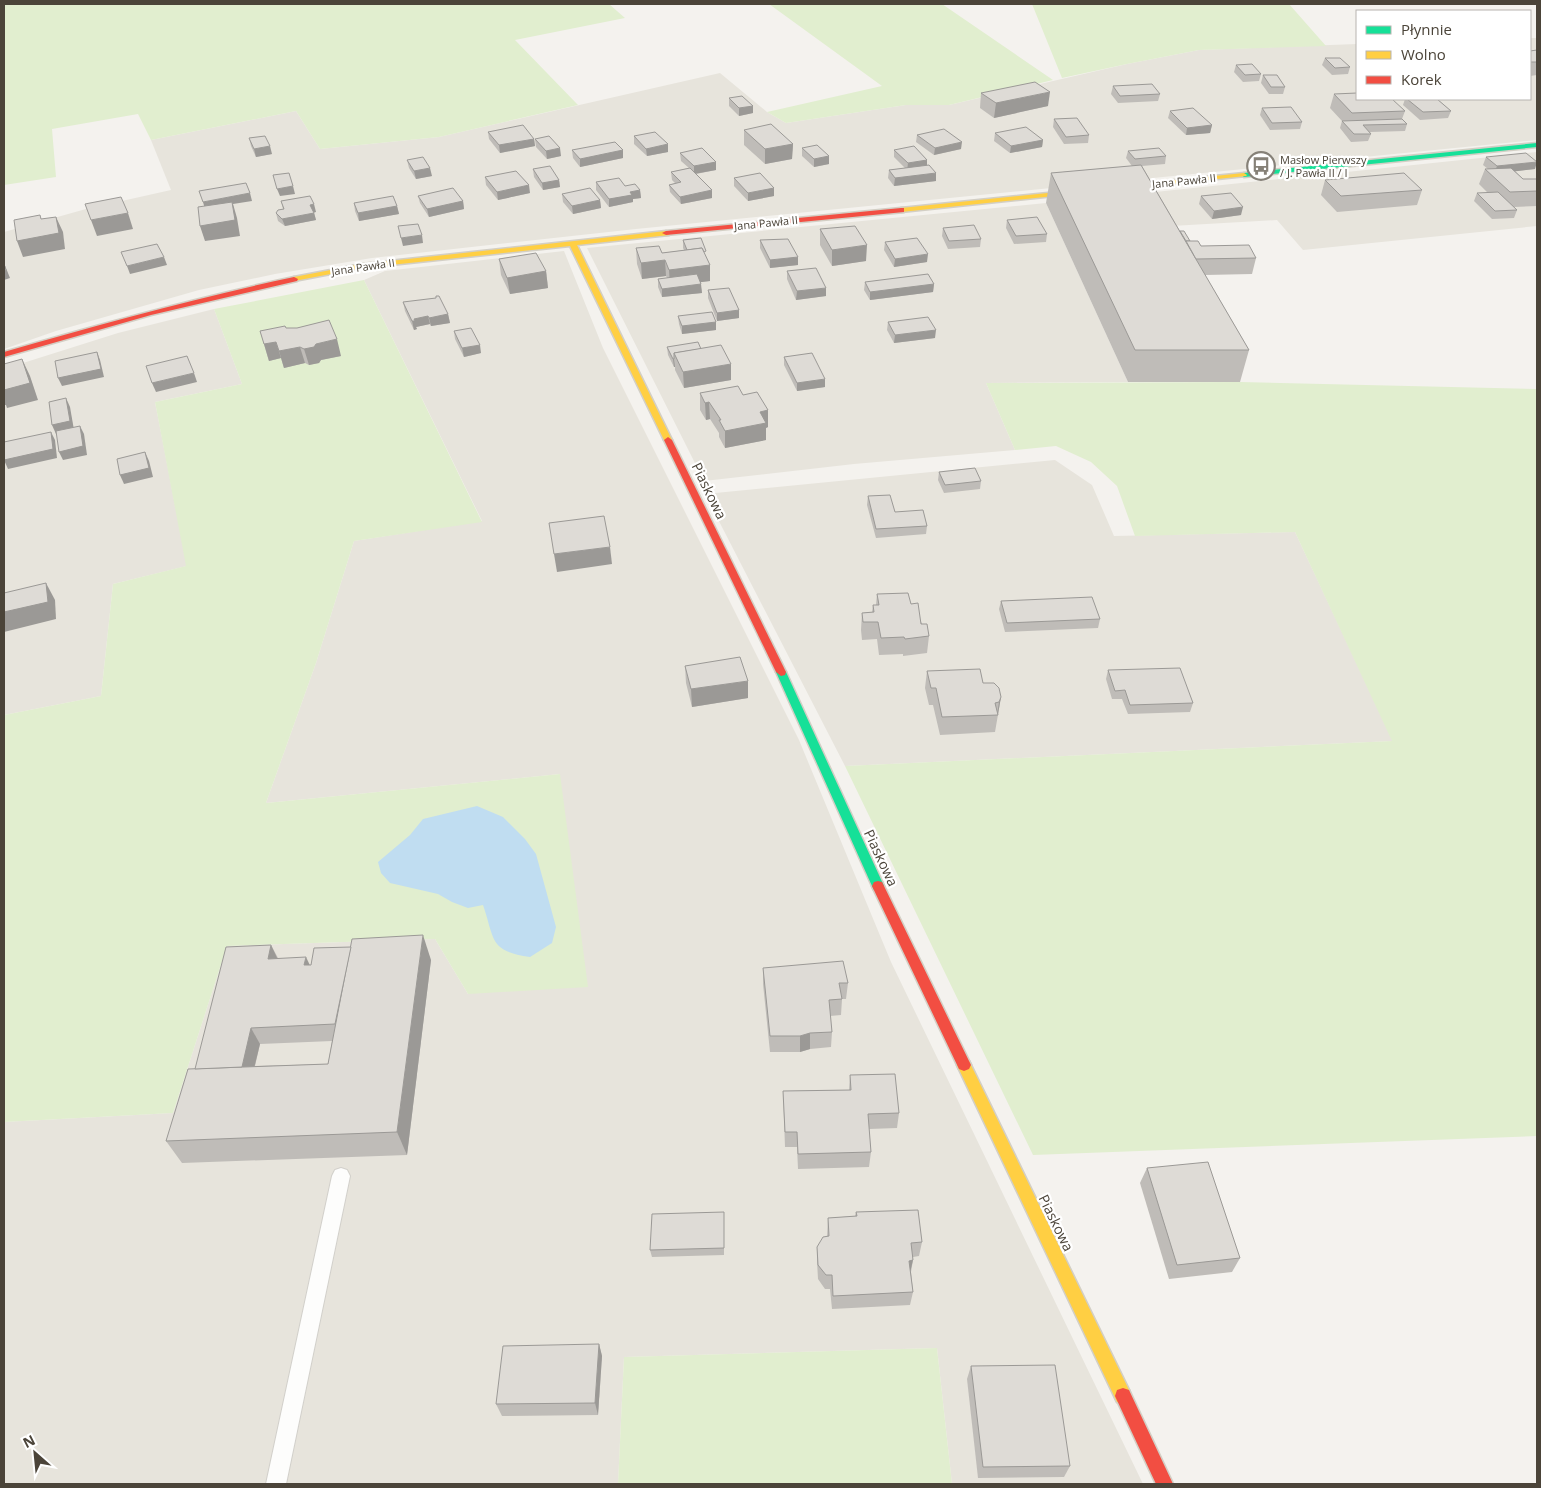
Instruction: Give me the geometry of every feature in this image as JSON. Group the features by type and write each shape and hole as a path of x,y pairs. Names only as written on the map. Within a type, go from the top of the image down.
{"main road":[{"name":"Jana Pawła II","path":"4,355 137,315 224,292 362,266 1537,145"},
{"name":"Piaskowa","path":"572,243 776,662 858,844 1165,1484"}],"lane":[{"path":"276,1484 342,1176"}],"shaded area":[{"path":"1531,38 1537,38 1537,140 636,229 372,258 275,274 199,290 56,331 4,349 4,232 86,209 171,190 151,140 296,111 320,149 439,137 720,73 767,112 786,123 906,105 949,105 1127,64 1199,50 1356,44 1356,100 1531,100"},
{"path":"1537,152 1537,226 1303,250 1277,220 1154,227 1136,194"},
{"path":"1046,203 1128,382 986,383 1015,450 854,464 704,481 587,248"},
{"path":"564,251 603,348 799,740 891,962 1143,1484 952,1484 937,1348 624,1357 618,1484 4,1484 4,1122 173,1113 227,946 435,939 468,994 560,774 266,803 316,663 354,541 482,521 364,280 385,271"},
{"path":"214,309 242,384 155,402 187,566 113,584 101,696 4,715 4,369 118,333"},
{"path":"1055,460 1092,485 1114,536 1295,532 1393,741 845,766 705,494"}],"green space":[{"path":"4,4 609,4 625,18 515,40 578,105 439,137 320,149 296,111 151,140 138,114 52,129 56,177 4,185"},
{"path":"769,4 942,4 1053,80 949,105 906,105 786,123 767,112 882,86"},
{"path":"1032,4 1289,4 1326,46 1199,50 1062,78"},
{"path":"364,280 482,522 354,541 316,663 266,803 560,774 588,987 468,994 435,939 227,946 173,1113 4,1122 4,715 101,696 113,584 186,566 155,402 242,384 214,309"},
{"path":"1240,382 1537,389 1537,1136 1033,1155 845,766 1392,741 1295,532 1135,536 1117,486 1091,462 1056,446 1015,450 986,383"},
{"path":"937,1348 952,1484 618,1484 624,1357"}],"water":[{"path":"477,806 503,817 525,839 536,854 556,927 552,943 530,957 507,951 500,947 492,935 483,905 468,908 438,894 390,883 381,873 378,862 410,835 423,819"}],"building":[{"path":"1537,50 1537,62 1531,62 1531,51"},
{"path":"1325,58 1340,58 1350,67 1335,68"},
{"path":"1252,64 1261,74 1245,75 1236,65"},
{"path":"1263,75 1277,75 1285,87 1271,87"},
{"path":"1035,82 1050,92 996,103 981,93"},
{"path":"1152,84 1160,94 1120,96 1113,86"},
{"path":"1356,93 1356,100 1393,100 1405,111 1352,113 1334,94"},
{"path":"742,96 753,106 739,108 729,98"},
{"path":"1408,100 1438,100 1451,111 1423,112"},
{"path":"1291,107 1302,122 1272,123 1262,108"},
{"path":"1193,108 1212,125 1187,128 1170,111"},
{"path":"1077,118 1089,135 1066,137 1054,119"},
{"path":"1402,119 1407,124 1363,125 1371,134 1354,134 1342,121"},
{"path":"771,124 793,144 765,149 744,130"},
{"path":"523,125 534,139 499,145 488,132"},
{"path":"1026,127 1043,140 1011,146 995,133"},
{"path":"944,129 962,142 935,148 917,135"},
{"path":"655,132 668,144 646,149 634,136"},
{"path":"265,136 270,146 254,149 249,138"},
{"path":"549,136 560,148 546,151 535,139"},
{"path":"615,142 623,150 580,159 572,150"},
{"path":"817,145 829,156 814,159 802,148"},
{"path":"914,146 927,160 908,163 894,150"},
{"path":"702,148 716,162 694,166 680,153"},
{"path":"1159,148 1166,156 1135,159 1128,151"},
{"path":"1526,153 1537,162 1497,166 1486,157"},
{"path":"423,157 430,168 414,171 407,160"},
{"path":"929,165 936,173 895,178 889,170"},
{"path":"1141,165 1249,350 1135,350 1051,173"},
{"path":"550,166 559,180 542,183 533,169"},
{"path":"690,168 712,190 680,197 669,185 681,182 671,172"},
{"path":"1511,168 1523,179 1537,179 1537,191 1510,192 1485,169"},
{"path":"516,171 529,185 497,192 485,177"},
{"path":"289,173 293,186 277,189 273,175"},
{"path":"760,173 774,188 748,193 734,178"},
{"path":"1404,173 1422,190 1341,196 1325,180"},
{"path":"619,178 625,186 635,184 640,190 630,192 632,195 609,199 596,182"},
{"path":"246,183 250,193 203,202 199,191"},
{"path":"453,188 463,201 427,209 418,196"},
{"path":"590,188 600,200 572,206 562,194"},
{"path":"1498,192 1517,210 1495,211 1477,193"},
{"path":"1231,193 1243,207 1214,211 1201,196"},
{"path":"310,196 314,204 310,205 314,213 282,219 276,213 278,210 284,209 281,201"},
{"path":"393,196 397,206 358,213 354,203"},
{"path":"121,197 128,213 91,220 85,204"},
{"path":"232,202 235,220 200,226 198,207"},
{"path":"40,215 41,219 56,217 59,233 17,241 14,220"},
{"path":"1037,217 1047,234 1016,236 1007,220"},
{"path":"418,224 422,235 401,238 398,226"},
{"path":"974,225 981,239 949,241 943,228"},
{"path":"855,226 867,245 832,250 820,229"},
{"path":"1180,231 1184,231 1190,241 1186,241"},
{"path":"701,238 706,251 704,252 702,248 687,250 683,240"},
{"path":"917,238 928,254 895,259 885,242"},
{"path":"788,239 798,257 770,260 760,240"},
{"path":"1186,241 1198,241 1201,246 1249,245 1256,258 1196,259"},
{"path":"157,244 164,257 127,266 121,252"},
{"path":"659,246 662,253 702,248 710,265 669,270 665,260 641,263 636,248"},
{"path":"536,253 546,271 507,278 499,259"},
{"path":"816,268 826,288 797,291 787,271"},
{"path":"697,274 701,284 662,289 658,279"},
{"path":"928,274 934,284 870,292 865,282"},
{"path":"729,288 739,310 717,313 708,290"},
{"path":"436,296 439,296 448,314 429,318 428,316 412,321 403,302 436,298"},
{"path":"712,312 716,322 682,326 678,316"},
{"path":"928,317 936,330 895,335 888,322"},
{"path":"329,320 337,339 304,349 300,347 279,351 276,342 264,344 260,331 285,326 286,328 297,328"},
{"path":"471,328 480,345 462,348 454,331"},
{"path":"698,342 701,349 674,353 674,359 667,347"},
{"path":"721,345 731,364 683,372 674,353"},
{"path":"97,352 101,369 58,378 55,361"},
{"path":"812,353 825,379 797,383 784,357"},
{"path":"187,356 194,373 152,383 146,366"},
{"path":"22,359 30,383 4,390 4,364"},
{"path":"738,386 743,395 757,392 768,410 760,412 766,423 725,431 719,420 721,420 709,402 705,403 700,393"},
{"path":"66,398 70,421 52,425 49,402"},
{"path":"80,426 83,446 59,452 56,431"},
{"path":"51,432 53,449 4,460 4,442"},
{"path":"145,452 149,468 120,475 117,459"},
{"path":"975,468 981,481 945,485 939,472"},
{"path":"890,495 895,512 923,510 927,526 876,529 868,496"},
{"path":"604,516 610,547 554,554 549,523"},
{"path":"46,583 48,602 4,612 4,593"},
{"path":"908,593 911,604 918,603 921,624 927,624 929,636 905,639 904,637 881,638 878,622 863,622 862,613 874,612 873,605 879,605 877,594"},
{"path":"1092,597 1100,619 1007,623 1001,601"},
{"path":"740,657 748,681 691,689 685,666"},
{"path":"1180,668 1193,703 1130,705 1125,690 1115,691 1108,670"},
{"path":"980,669 983,683 994,683 999,688 1001,697 999,702 995,703 998,715 942,717 936,688 931,688 927,671"},
{"path":"423,935 397,1132 166,1141 188,1069 328,1064 352,939"},
{"path":"271,945 268,959 306,957 304,965 311,965 314,948 351,947 335,1024 251,1028 242,1067 195,1069 226,947"},
{"path":"843,961 848,983 839,983 842,999 829,1000 832,1032 810,1033 800,1036 770,1036 763,968"},
{"path":"895,1074 899,1113 868,1114 871,1152 798,1154 797,1132 785,1132 783,1091 851,1090 850,1075"},
{"path":"1208,1162 1240,1258 1177,1265 1147,1168"},
{"path":"918,1210 922,1242 911,1243 913,1260 909,1261 913,1292 833,1296 832,1275 826,1275 818,1265 817,1247 823,1237 829,1236 828,1218 857,1216 856,1212"},
{"path":"724,1212 724,1248 650,1250 652,1214"},
{"path":"599,1344 595,1403 496,1404 503,1346"},
{"path":"1055,1365 1070,1466 983,1467 971,1366"}],"traffic: fast":[{"path":"1244,175 1537,145"},
{"path":"781,672 878,886"}],"traffic: slow":[{"path":"901,210 1244,175"},
{"path":"294,279 362,266 666,233"},
{"path":"572,243 668,440"},
{"path":"964,1065 1123,1396"}],"traffic: jam":[{"path":"666,233 901,210"},
{"path":"4,355 148,314 294,279"},
{"path":"668,440 781,672"},
{"path":"878,886 964,1065"},
{"path":"1123,1396 1165,1484"}],"place":[{"name":"Masłow Pierwszy / J. Pawła II / I","path":"1261,166"}]}
